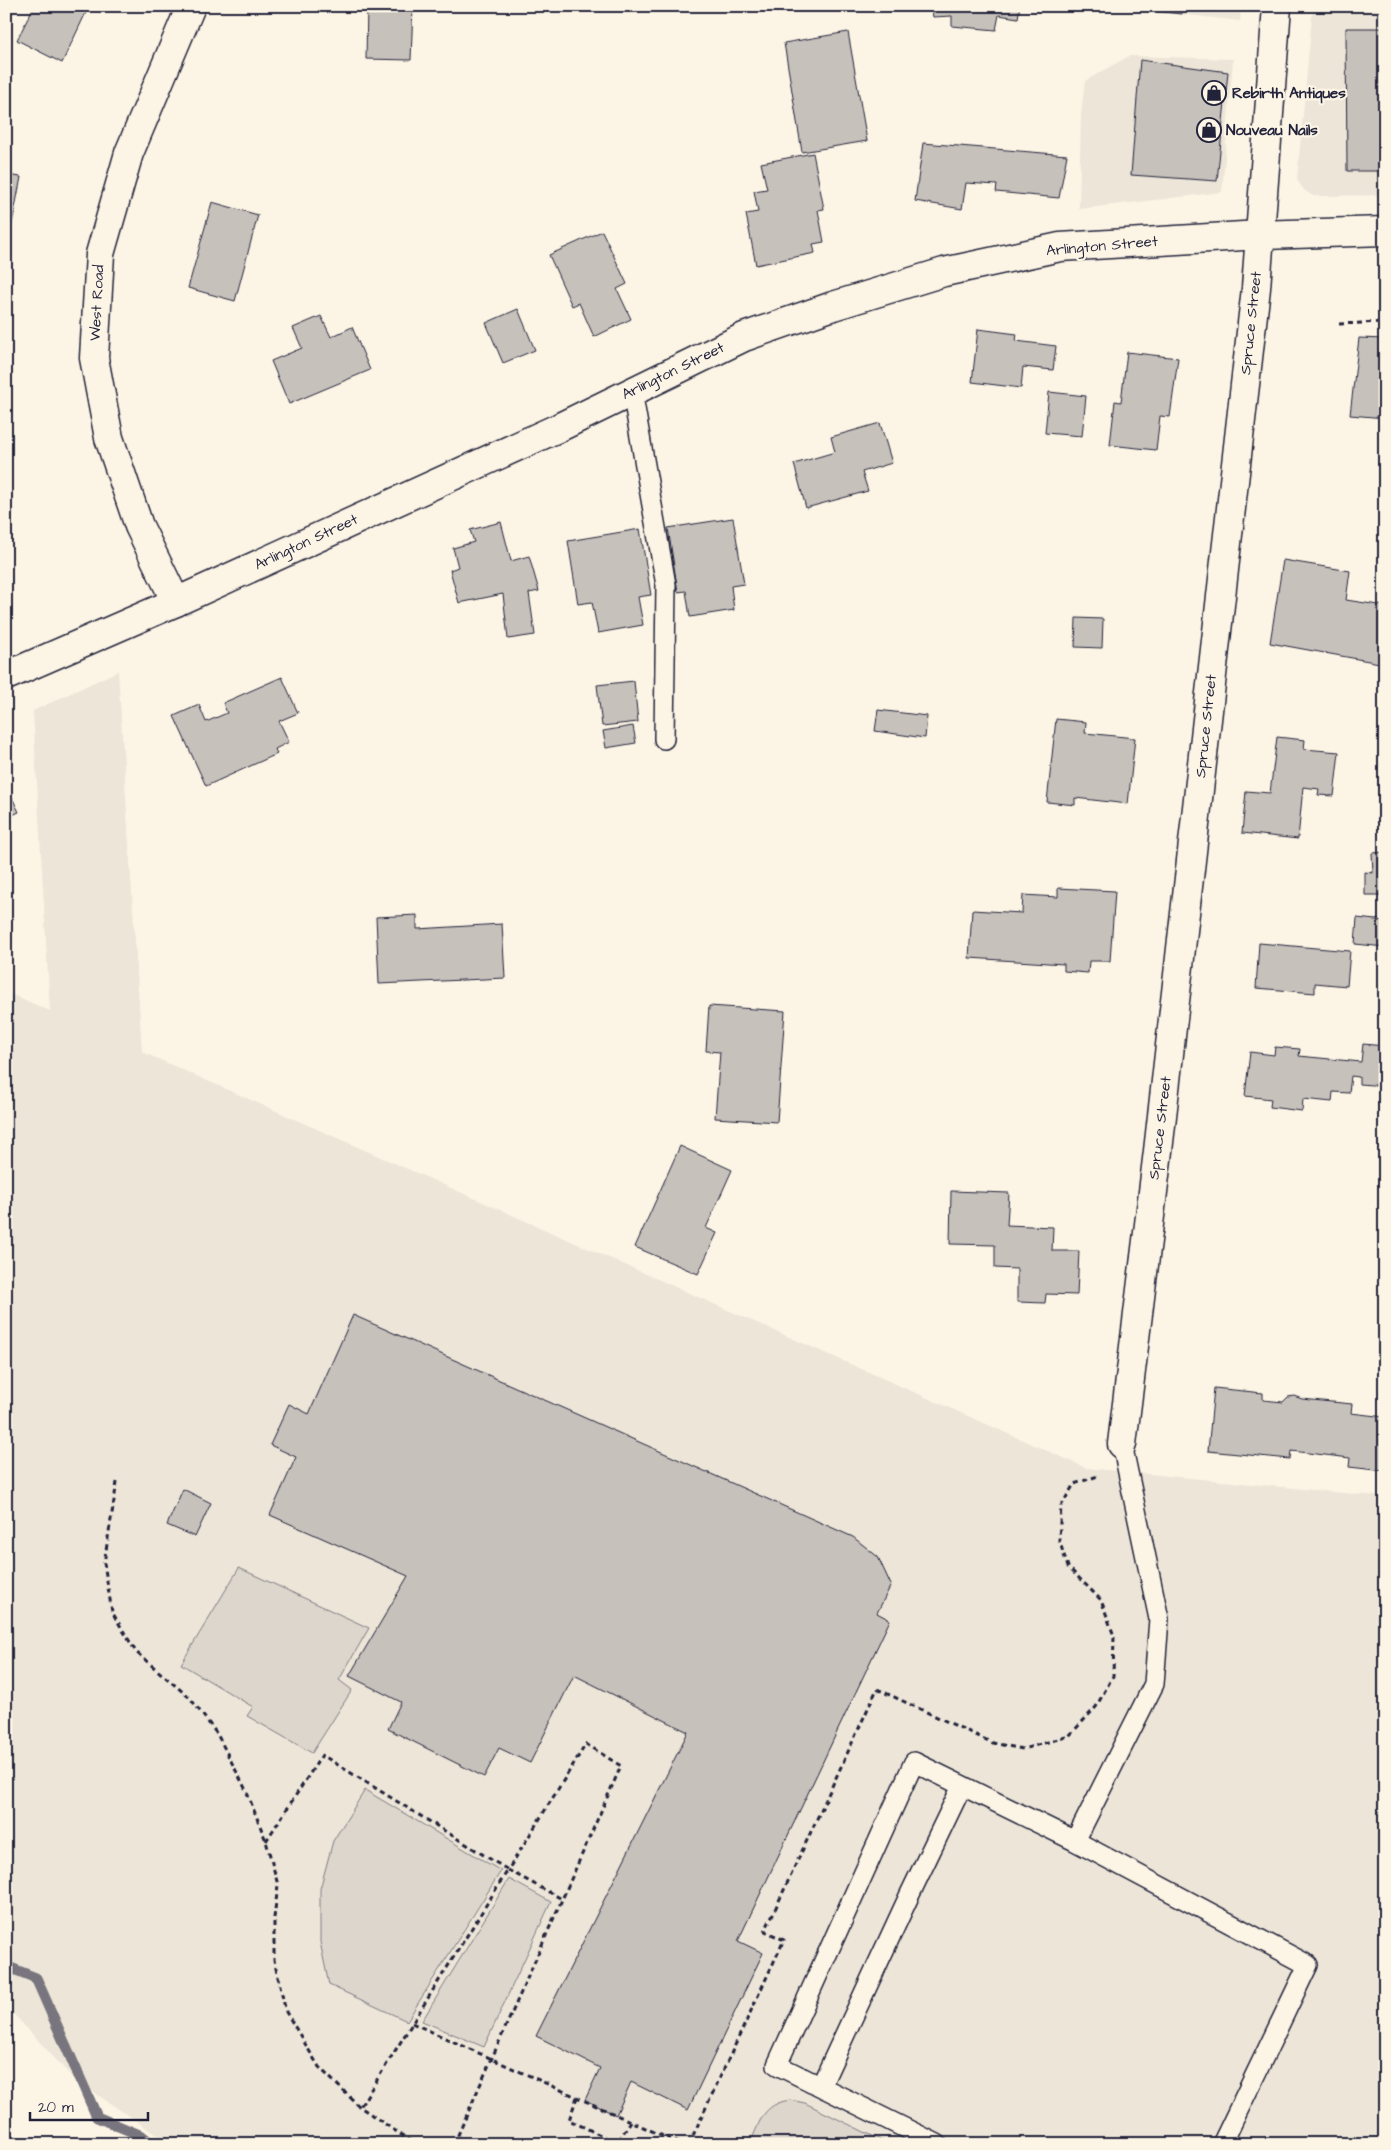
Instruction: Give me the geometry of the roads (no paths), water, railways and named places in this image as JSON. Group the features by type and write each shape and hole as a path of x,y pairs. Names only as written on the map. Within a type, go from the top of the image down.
{"street":[{"name":"West Road","path":"176,602 139,526 109,438 94,358 100,254 129,153 191,6"},
{"name":"Spruce Street","path":"1122,1444 1171,1038 1260,234 1277,6"},
{"name":"Arlington Street","path":"6,676 176,602 560,426 744,337 833,306 944,272 1060,247 1260,234 1385,231"}],"lane":[{"path":"632,391 666,585 664,739"},
{"path":"1075,1842 1154,1684 1159,1619 1122,1444"},
{"path":"937,2144 777,2065 914,1762 1075,1842 1308,1965 1222,2144"},
{"path":"821,2086 962,1786"}],"waterway":[{"path":"6,1966 36,1978 97,2117 142,2136 152,2144"}],"place":[{"name":"Rebirth Antiques","path":"1214,93"},
{"name":"Nouveau Nails","path":"1209,130"}]}
